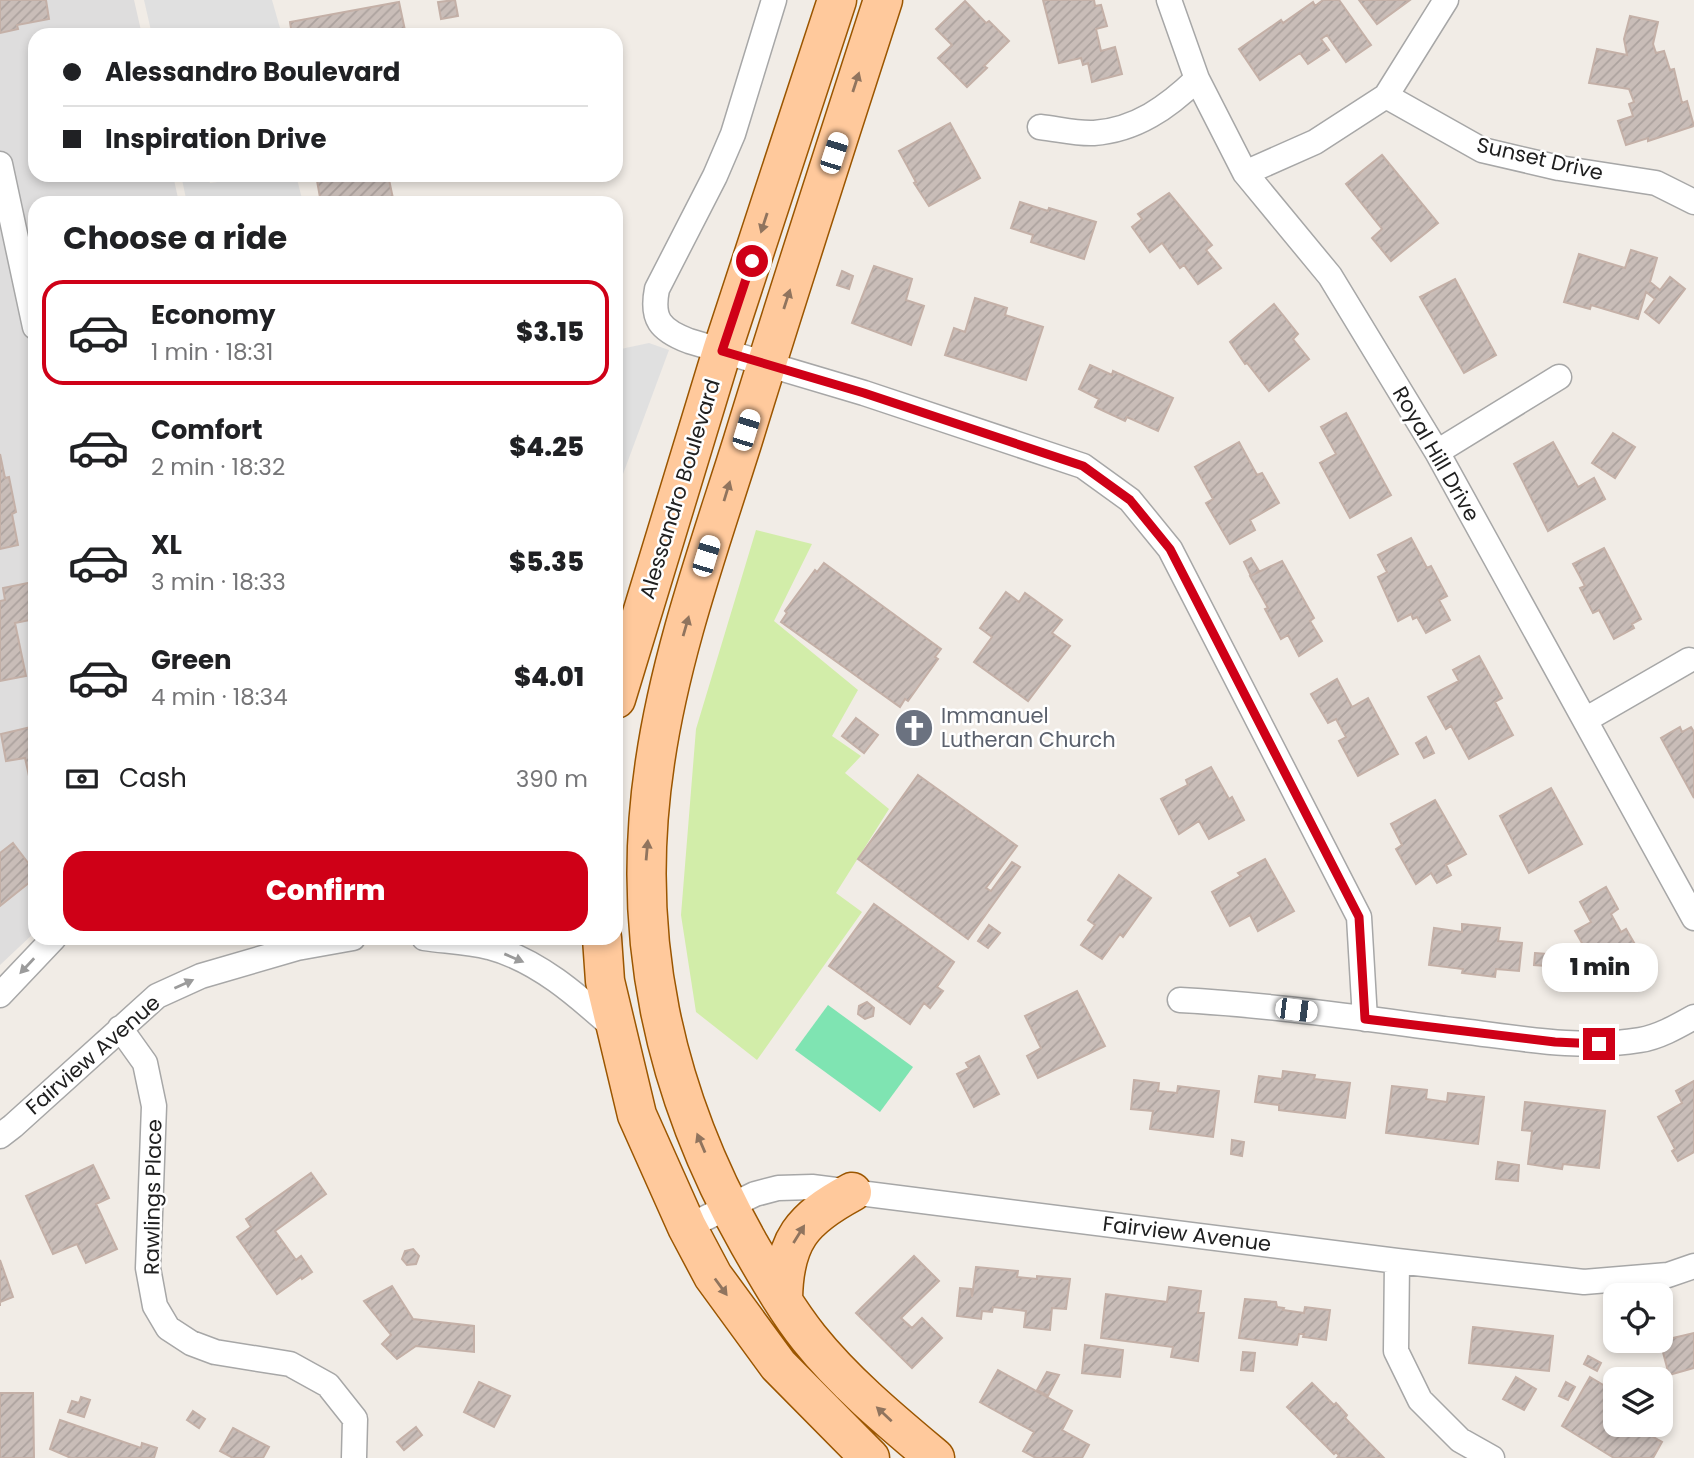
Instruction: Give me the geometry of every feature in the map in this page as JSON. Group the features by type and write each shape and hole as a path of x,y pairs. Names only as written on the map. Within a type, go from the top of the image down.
{"main road":[{"name":"Alessandro Boulevard","path":"623,676 722,351 837,0"},
{"path":"883,0 766,364 674,665 655,762 645,865 646,919 663,1032 691,1121 728,1206 808,1337 852,1384 935,1458"},
{"path":"623,887 638,1001 644,1012 663,1032"},
{"path":"602,945 605,981 637,1115 687,1227 713,1276 778,1365 870,1458"},
{"path":"783,1299 783,1277 794,1239 815,1214 852,1192"}],"street":[{"path":"774,0 733,134 715,176 657,289 653,307 659,322 674,335 885,400 1083,466 1130,500 1170,549 1359,917 1365,1019"},
{"name":"Royal Hill Drive","path":"1169,0 1197,79 1245,173 1330,276 1437,452 1694,918"},
{"path":"1245,173 1315,142 1386,96 1446,0"},
{"path":"1040,127 1093,133 1134,125 1174,101 1197,79"},
{"name":"Sunset Drive","path":"1386,96 1482,150 1559,168 1656,183 1694,202"},
{"path":"0,164 11,268 28,310"},
{"path":"1437,452 1559,377"},
{"path":"1585,720 1689,660"},
{"path":"0,995 47,945"},
{"name":"Fairview Avenue","path":"0,1136 157,996 201,976 314,945"},
{"path":"475,945 490,947 536,968 574,992 615,1029"},
{"path":"1180,1000 1250,1004 1541,1040 1599,1044 1643,1040 1694,1017"},
{"name":"Rawlings Place","path":"120,1028 145,1063 154,1106 148,1268 155,1306 168,1328 191,1343 215,1352 290,1364 328,1385 355,1419 354,1458"},
{"name":"Fairview Avenue","path":"687,1227 754,1194 778,1188 812,1187 1584,1282 1668,1275 1694,1266"},
{"path":"1397,1261 1396,1351 1420,1400 1460,1440 1492,1458"}],"shaded area":[{"path":"0,0 134,0 140,28 28,28 28,182 174,182 178,196 28,196 28,939 0,965"},
{"path":"144,0 272,0 280,28 150,28"},
{"path":"182,182 298,182 301,196 186,196"},
{"path":"649,343 669,350 623,474 623,349"}],"green space":[{"path":"756,530 812,544 774,621 858,690 832,736 861,756 845,773 889,809 836,893 862,912 757,1060 696,1012 681,915 696,729"},
{"path":"828,1005 913,1067 880,1112 795,1050"}],"building":[{"path":"0,0 46,0 49,19 17,25 18,29 0,33"},
{"path":"455,0 458,16 441,19 438,2"},
{"path":"1043,0 1094,0 1095,6 1101,5 1107,26 1096,29 1101,51 1115,47 1122,74 1092,82 1088,63 1083,65 1081,58 1059,63"},
{"path":"1323,0 1339,0 1371,45 1346,62 1327,35 1321,39 1329,50 1308,64 1300,53 1260,80 1239,49 1281,20 1283,23 1313,2 1315,6"},
{"path":"1359,0 1410,0 1377,24"},
{"path":"965,1 986,23 989,21 1009,41 967,87 938,58 952,45 936,29"},
{"path":"399,2 405,28 291,28 290,22"},
{"path":"1630,16 1658,22 1653,44 1656,53 1664,51 1670,70 1674,69 1682,103 1687,101 1694,126 1626,145 1618,121 1633,116 1629,104 1634,102 1629,89 1589,83 1597,49 1627,55 1624,39"},
{"path":"950,123 980,178 929,206 914,183 916,182 899,151"},
{"path":"1382,155 1438,223 1391,261 1372,238 1382,229 1346,184"},
{"path":"317,182 390,182 392,196 320,196"},
{"path":"1169,193 1212,245 1206,250 1221,268 1198,284 1184,265 1180,268 1162,243 1150,252 1132,227 1142,219 1138,214"},
{"path":"1020,202 1096,222 1084,259 1031,242 1033,235 1011,228"},
{"path":"1631,250 1657,258 1650,282 1660,290 1670,277 1685,289 1659,323 1645,312 1655,299 1646,292 1638,319 1591,305 1590,309 1564,302 1579,254 1625,268"},
{"path":"874,266 912,279 906,300 924,306 911,345 852,323"},
{"path":"842,271 853,276 849,289 837,285"},
{"path":"1455,279 1496,355 1464,373 1420,297"},
{"path":"975,298 1007,308 1005,315 1043,327 1026,380 945,355 954,328 965,332"},
{"path":"1274,304 1298,334 1293,339 1309,359 1269,391 1230,342"},
{"path":"1090,365 1112,375 1113,371 1173,398 1158,431 1127,417 1125,421 1095,407 1099,399 1079,389"},
{"path":"1346,413 1391,495 1350,518 1320,463 1336,454 1321,427"},
{"path":"1613,433 1635,447 1615,478 1592,463"},
{"path":"1239,442 1257,475 1262,473 1279,503 1250,520 1255,530 1230,544 1206,503 1213,499 1195,467"},
{"path":"1553,442 1578,487 1594,478 1605,499 1548,531 1514,464"},
{"path":"0,454 5,478 9,477 16,512 12,514 18,545 0,549"},
{"path":"1411,538 1427,568 1431,566 1447,596 1439,600 1450,620 1426,633 1417,617 1413,619 1411,614 1398,621 1378,577 1387,572 1378,555"},
{"path":"1604,548 1641,619 1632,624 1634,628 1614,639 1599,610 1593,613 1580,588 1585,586 1573,564"},
{"path":"1251,558 1259,571 1251,576 1244,562"},
{"path":"1282,561 1314,618 1310,621 1322,641 1299,656 1288,635 1281,639 1250,576"},
{"path":"824,563 941,649 935,657 938,659 908,701 905,699 900,707 781,622 787,613 785,611 815,570 817,572"},
{"path":"28,583 28,620 15,623 26,676 0,681 0,601 5,600 3,588"},
{"path":"1006,592 1019,602 1025,593 1062,620 1052,633 1070,646 1028,701 974,662 992,637 980,628"},
{"path":"1479,656 1502,698 1495,702 1513,735 1469,759 1451,726 1446,729 1428,697 1459,681 1453,670"},
{"path":"1337,679 1352,707 1368,698 1398,754 1358,776 1339,741 1346,737 1336,719 1328,723 1311,694"},
{"path":"856,718 878,735 864,753 842,736"},
{"path":"1680,727 1682,732 1691,727 1694,732 1694,798 1661,738"},
{"path":"28,728 28,772 25,758 6,761 1,734"},
{"path":"1426,737 1434,753 1424,758 1416,743"},
{"path":"1211,767 1244,820 1209,839 1199,821 1179,834 1161,799 1188,785 1186,780"},
{"path":"918,775 1017,846 986,888 991,891 1012,862 1020,867 968,939 858,859"},
{"path":"1551,788 1582,844 1529,873 1500,816"},
{"path":"1435,800 1466,854 1446,865 1451,875 1437,883 1431,873 1416,884 1396,849 1402,845 1391,824"},
{"path":"13,843 28,863 28,884 0,906 0,853"},
{"path":"1265,859 1294,911 1258,931 1250,915 1230,926 1212,892 1241,876 1238,873"},
{"path":"1119,875 1151,898 1123,937 1120,934 1102,959 1081,945 1095,925 1088,920"},
{"path":"1606,887 1618,909 1611,914 1621,932 1626,929 1647,965 1637,970 1635,968 1606,985 1575,931 1591,922 1580,902"},
{"path":"874,904 954,962 937,987 943,991 930,1008 924,1003 910,1024 829,966"},
{"path":"1462,924 1500,928 1498,941 1522,943 1519,971 1496,969 1495,977 1462,973 1463,969 1429,965 1434,928 1462,932"},
{"path":"989,925 1000,933 988,948 978,941"},
{"path":"1535,953 1547,954 1546,966 1534,965"},
{"path":"1077,991 1105,1046 1038,1078 1027,1056 1041,1048 1025,1016"},
{"path":"867,1002 874,1008 873,1016 865,1019 858,1014 859,1006"},
{"path":"979,1056 999,1094 974,1107 957,1074 969,1068 966,1063"},
{"path":"1283,1071 1315,1075 1314,1079 1350,1083 1345,1118 1279,1110 1279,1105 1255,1102 1259,1076 1282,1079"},
{"path":"1134,1080 1159,1083 1158,1091 1177,1093 1178,1086 1219,1091 1213,1137 1150,1129 1153,1111 1131,1109"},
{"path":"1694,1081 1694,1152 1678,1161 1672,1151 1675,1149 1658,1117 1682,1103 1676,1091"},
{"path":"1392,1086 1427,1090 1426,1099 1447,1102 1448,1093 1484,1097 1478,1144 1386,1133"},
{"path":"1525,1102 1605,1111 1599,1168 1563,1164 1562,1169 1528,1164 1532,1131 1522,1130"},
{"path":"1232,1140 1244,1142 1242,1156 1231,1154"},
{"path":"1498,1162 1519,1165 1518,1181 1496,1179"},
{"path":"93,1165 109,1198 96,1204 117,1249 86,1263 77,1244 53,1254 26,1196"},
{"path":"311,1173 326,1194 275,1231 296,1260 301,1256 312,1272 277,1294 237,1237 251,1227 246,1219"},
{"path":"413,1249 419,1256 416,1264 407,1265 402,1259 405,1251"},
{"path":"914,1256 939,1281 901,1318 912,1328 922,1318 942,1338 912,1368 856,1313"},
{"path":"0,1260 13,1297 0,1302"},
{"path":"976,1267 1018,1271 1017,1277 1070,1279 1066,1309 1052,1308 1050,1330 1024,1327 1026,1311 993,1307 992,1312 982,1311 981,1319 957,1316 960,1288 971,1289 972,1297"},
{"path":"392,1286 413,1319 474,1326 474,1352 416,1346 397,1359 382,1344 391,1335 364,1301"},
{"path":"1169,1287 1201,1291 1198,1313 1204,1313 1198,1361 1171,1357 1173,1347 1101,1338 1106,1294 1167,1302"},
{"path":"1245,1299 1276,1302 1277,1307 1284,1308 1283,1310 1304,1313 1305,1307 1330,1310 1326,1340 1299,1334 1297,1345 1239,1338"},
{"path":"1473,1327 1553,1336 1549,1371 1469,1363"},
{"path":"1694,1333 1694,1368 1673,1374 1673,1367 1667,1367 1663,1353 1673,1353 1673,1338"},
{"path":"1085,1345 1123,1350 1120,1377 1082,1373"},
{"path":"1243,1352 1255,1353 1253,1371 1241,1370"},
{"path":"1588,1356 1601,1363 1597,1371 1584,1364"},
{"path":"998,1370 1072,1411 1062,1430 1089,1445 1082,1458 1036,1458 1023,1451 1034,1432 980,1402"},
{"path":"1047,1372 1059,1375 1048,1396 1037,1390"},
{"path":"1516,1377 1536,1389 1524,1410 1503,1399"},
{"path":"1590,1377 1603,1385 1603,1437 1653,1437 1662,1442 1653,1458 1614,1458 1562,1426"},
{"path":"479,1382 510,1396 494,1427 464,1412"},
{"path":"1566,1382 1575,1387 1568,1400 1559,1396"},
{"path":"1312,1383 1334,1405 1336,1403 1347,1415 1345,1418 1384,1458 1337,1458 1339,1456 1336,1452 1334,1454 1287,1407"},
{"path":"0,1393 33,1393 34,1458 0,1458"},
{"path":"81,1397 90,1400 84,1417 68,1412 72,1401 79,1403"},
{"path":"193,1411 205,1419 199,1428 187,1420"},
{"path":"60,1420 141,1448 142,1443 157,1448 154,1458 71,1458 50,1449"},
{"path":"416,1427 422,1435 404,1450 397,1442"},
{"path":"233,1428 269,1447 263,1458 233,1458 220,1451"}],"place":[{"name":"Immanuel Lutheran Church","path":"914,728"}],"route":[{"path":"752,261 722,351 864,393 1083,466 1130,500 1170,549 1359,917 1365,1019 1555,1042 1599,1044"}]}
